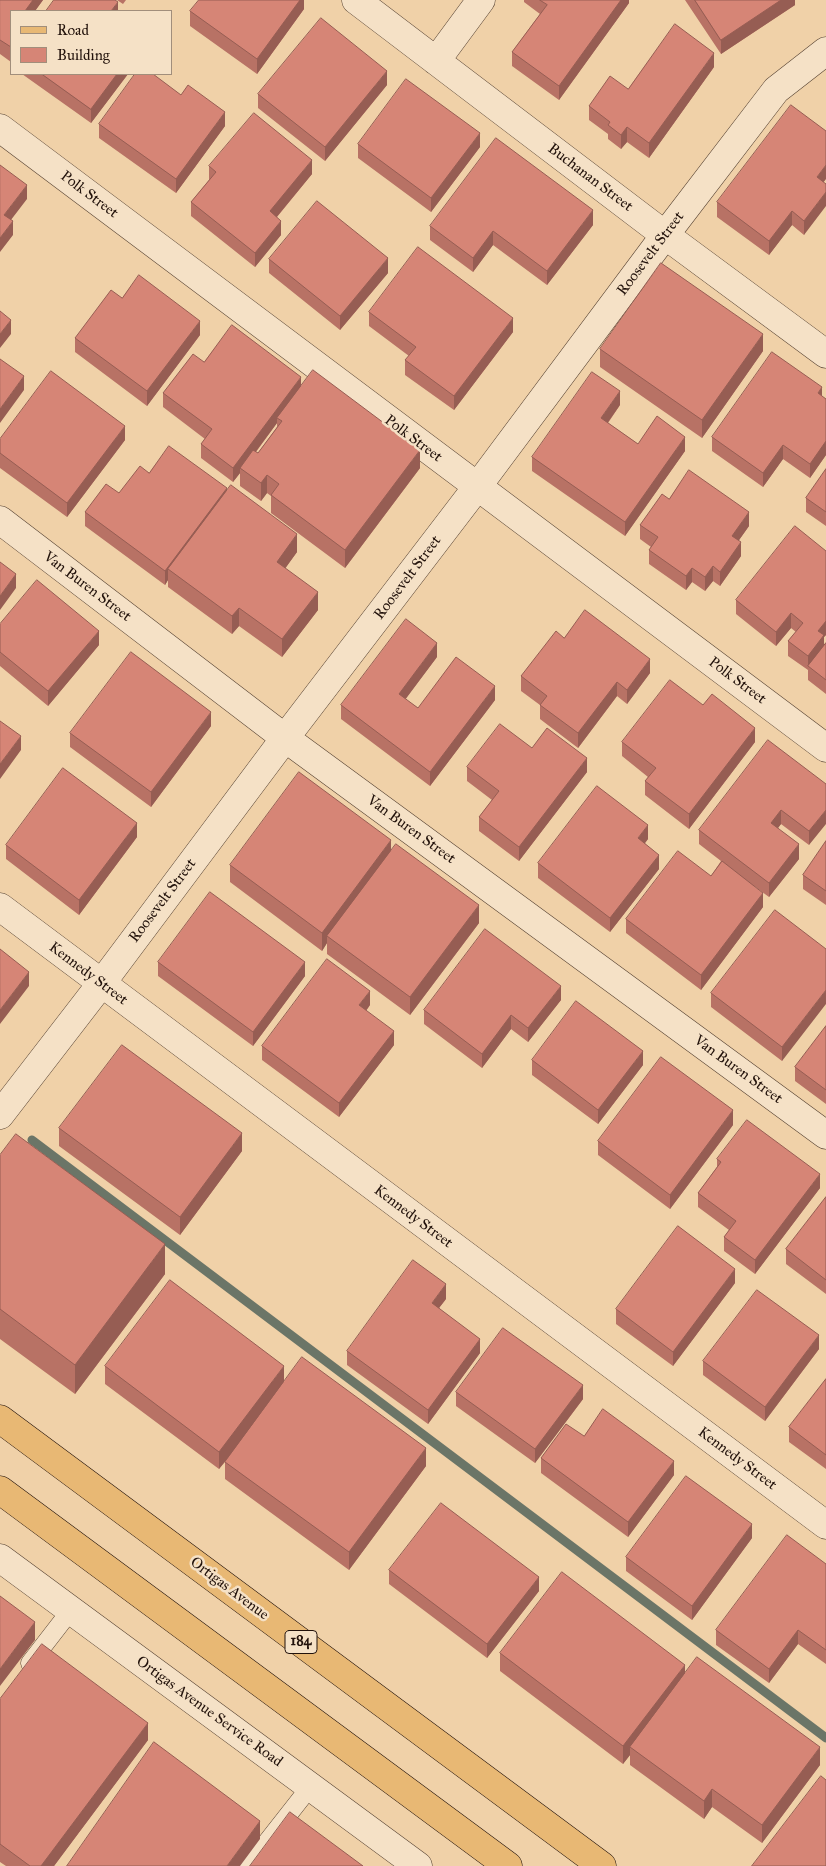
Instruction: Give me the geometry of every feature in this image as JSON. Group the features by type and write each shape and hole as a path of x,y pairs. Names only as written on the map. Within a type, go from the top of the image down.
{"main road":[{"name":"Ortigas Avenue","path":"0,1419 602,1866"},
{"path":"0,1490 508,1866"}],"street":[{"name":"Buchanan Street","path":"356,0 665,235 826,354"},
{"path":"436,61 482,0"},
{"name":"Roosevelt Street","path":"0,1114 101,984 776,90 826,51"},
{"name":"Polk Street","path":"0,128 826,748"},
{"name":"Van Buren Street","path":"0,520 285,738 826,1135"},
{"name":"Kennedy Street","path":"0,908 826,1525"},
{"name":"Ortigas Avenue Service Road","path":"0,1558 418,1866"}],"lane":[{"path":"18,1680 71,1610"},
{"path":"248,1866 310,1787"}],"building":[{"path":"0,0 33,0 26,10 10,10 10,46 0,40"},
{"path":"54,0 115,0 118,2 112,10 47,10"},
{"path":"199,0 300,0 257,59 190,11"},
{"path":"540,0 621,0 559,86 512,52 547,5"},
{"path":"695,0 781,0 721,40"},
{"path":"321,18 387,71 325,147 258,94"},
{"path":"675,24 714,53 649,143 627,127 621,135 608,125 610,122 589,106 610,76 628,89"},
{"path":"43,75 116,75 91,109"},
{"path":"134,75 154,75 181,95 188,85 225,112 176,179 99,124"},
{"path":"406,79 480,133 431,198 358,144"},
{"path":"791,105 826,131 826,165 817,177 826,184 826,192 804,221 792,211 769,241 717,202"},
{"path":"254,113 312,160 270,211 281,221 255,253 191,202 216,172 209,166"},
{"path":"496,138 593,210 547,271 493,231 473,258 430,226"},
{"path":"0,165 27,185 4,215 13,221 0,238"},
{"path":"317,201 388,258 340,316 269,259"},
{"path":"418,247 513,318 454,396 405,360 416,347 369,312"},
{"path":"661,263 763,334 702,420 600,349"},
{"path":"139,275 200,321 147,391 75,338 111,290 122,298"},
{"path":"0,311 11,320 0,334"},
{"path":"232,325 301,377 233,468 201,444 212,429 163,393 193,354 204,362"},
{"path":"772,352 822,387 818,393 826,399 826,441 810,464 783,445 763,473 712,437"},
{"path":"0,359 24,376 0,409"},
{"path":"313,370 420,450 345,550 271,495 279,484 267,475 261,483 240,468 253,450 258,453 282,421 277,418"},
{"path":"51,371 125,426 67,503 0,453 0,439"},
{"path":"592,372 620,391 601,418 638,444 657,416 685,437 625,522 532,457"},
{"path":"169,446 227,488 165,571 85,512 106,484 119,493 140,466 149,473"},
{"path":"826,469 826,512 806,498"},
{"path":"689,470 749,512 732,536 741,542 720,572 713,566 705,577 692,568 686,576 649,550 658,537 640,525 662,494 669,499"},
{"path":"231,485 297,534 277,562 318,592 282,639 239,608 232,616 168,569"},
{"path":"795,526 826,551 826,621 818,631 824,635 808,656 788,641 803,623 791,613 776,632 736,600"},
{"path":"0,562 16,574 0,596"},
{"path":"37,580 99,631 48,691 0,652 0,624"},
{"path":"585,610 650,659 627,690 617,682 578,733 540,705 547,696 521,676 556,631 564,638"},
{"path":"406,619 437,643 399,694 418,708 456,657 495,686 430,772 341,705"},
{"path":"826,643 826,680 808,666"},
{"path":"131,652 211,712 151,792 70,733"},
{"path":"670,680 703,705 712,694 755,728 689,814 645,781 656,768 622,742"},
{"path":"0,721 21,736 0,764"},
{"path":"500,724 532,748 547,728 587,758 519,847 479,817 499,791 467,767"},
{"path":"768,740 826,784 826,810 809,831 781,810 771,823 799,844 769,883 699,830"},
{"path":"63,768 137,823 79,900 6,845"},
{"path":"299,772 391,840 322,933 230,865"},
{"path":"597,786 648,825 638,838 659,855 610,918 538,863"},
{"path":"826,841 826,891 803,875"},
{"path":"396,844 479,905 410,997 327,936"},
{"path":"678,851 711,876 722,861 763,893 701,975 626,919"},
{"path":"210,892 305,962 253,1032 158,962"},
{"path":"775,910 826,949 826,990 782,1047 711,993"},
{"path":"485,929 561,986 528,1028 511,1015 482,1054 424,1010"},
{"path":"0,949 29,972 0,1010"},
{"path":"327,959 370,991 359,1005 394,1031 339,1103 262,1046"},
{"path":"576,1001 643,1051 598,1110 532,1060"},
{"path":"826,1026 826,1090 795,1067"},
{"path":"122,1045 242,1133 180,1217 59,1128"},
{"path":"661,1057 733,1110 670,1195 598,1141"},
{"path":"747,1120 820,1174 755,1260 724,1237 736,1221 698,1193 721,1162 717,1159"},
{"path":"16,1134 165,1244 75,1365 0,1309 0,1155"},
{"path":"826,1197 826,1280 786,1249"},
{"path":"678,1226 735,1269 673,1352 616,1309"},
{"path":"413,1260 446,1284 432,1303 480,1339 428,1410 347,1351"},
{"path":"170,1280 284,1366 219,1452 105,1366"},
{"path":"757,1290 819,1335 765,1407 703,1361"},
{"path":"503,1328 583,1385 535,1449 456,1392"},
{"path":"302,1357 426,1448 349,1552 225,1462"},
{"path":"826,1379 826,1455 789,1427"},
{"path":"603,1409 674,1461 628,1522 541,1458 566,1424 584,1436"},
{"path":"686,1476 752,1524 692,1606 626,1557"},
{"path":"441,1503 539,1577 487,1644 389,1570"},
{"path":"787,1535 826,1564 826,1650 798,1630 769,1669 716,1630"},
{"path":"562,1572 685,1665 623,1746 500,1653"},
{"path":"0,1596 35,1622 0,1669"},
{"path":"42,1644 148,1723 41,1866 30,1866 0,1844 0,1699"},
{"path":"697,1657 820,1747 762,1825 712,1789 704,1801 630,1747"},
{"path":"154,1742 260,1821 227,1866 67,1866"},
{"path":"821,1776 826,1780 826,1866 752,1866"},
{"path":"290,1812 363,1866 250,1866"}],"waterway":[{"path":"32,1140 826,1738"}]}
